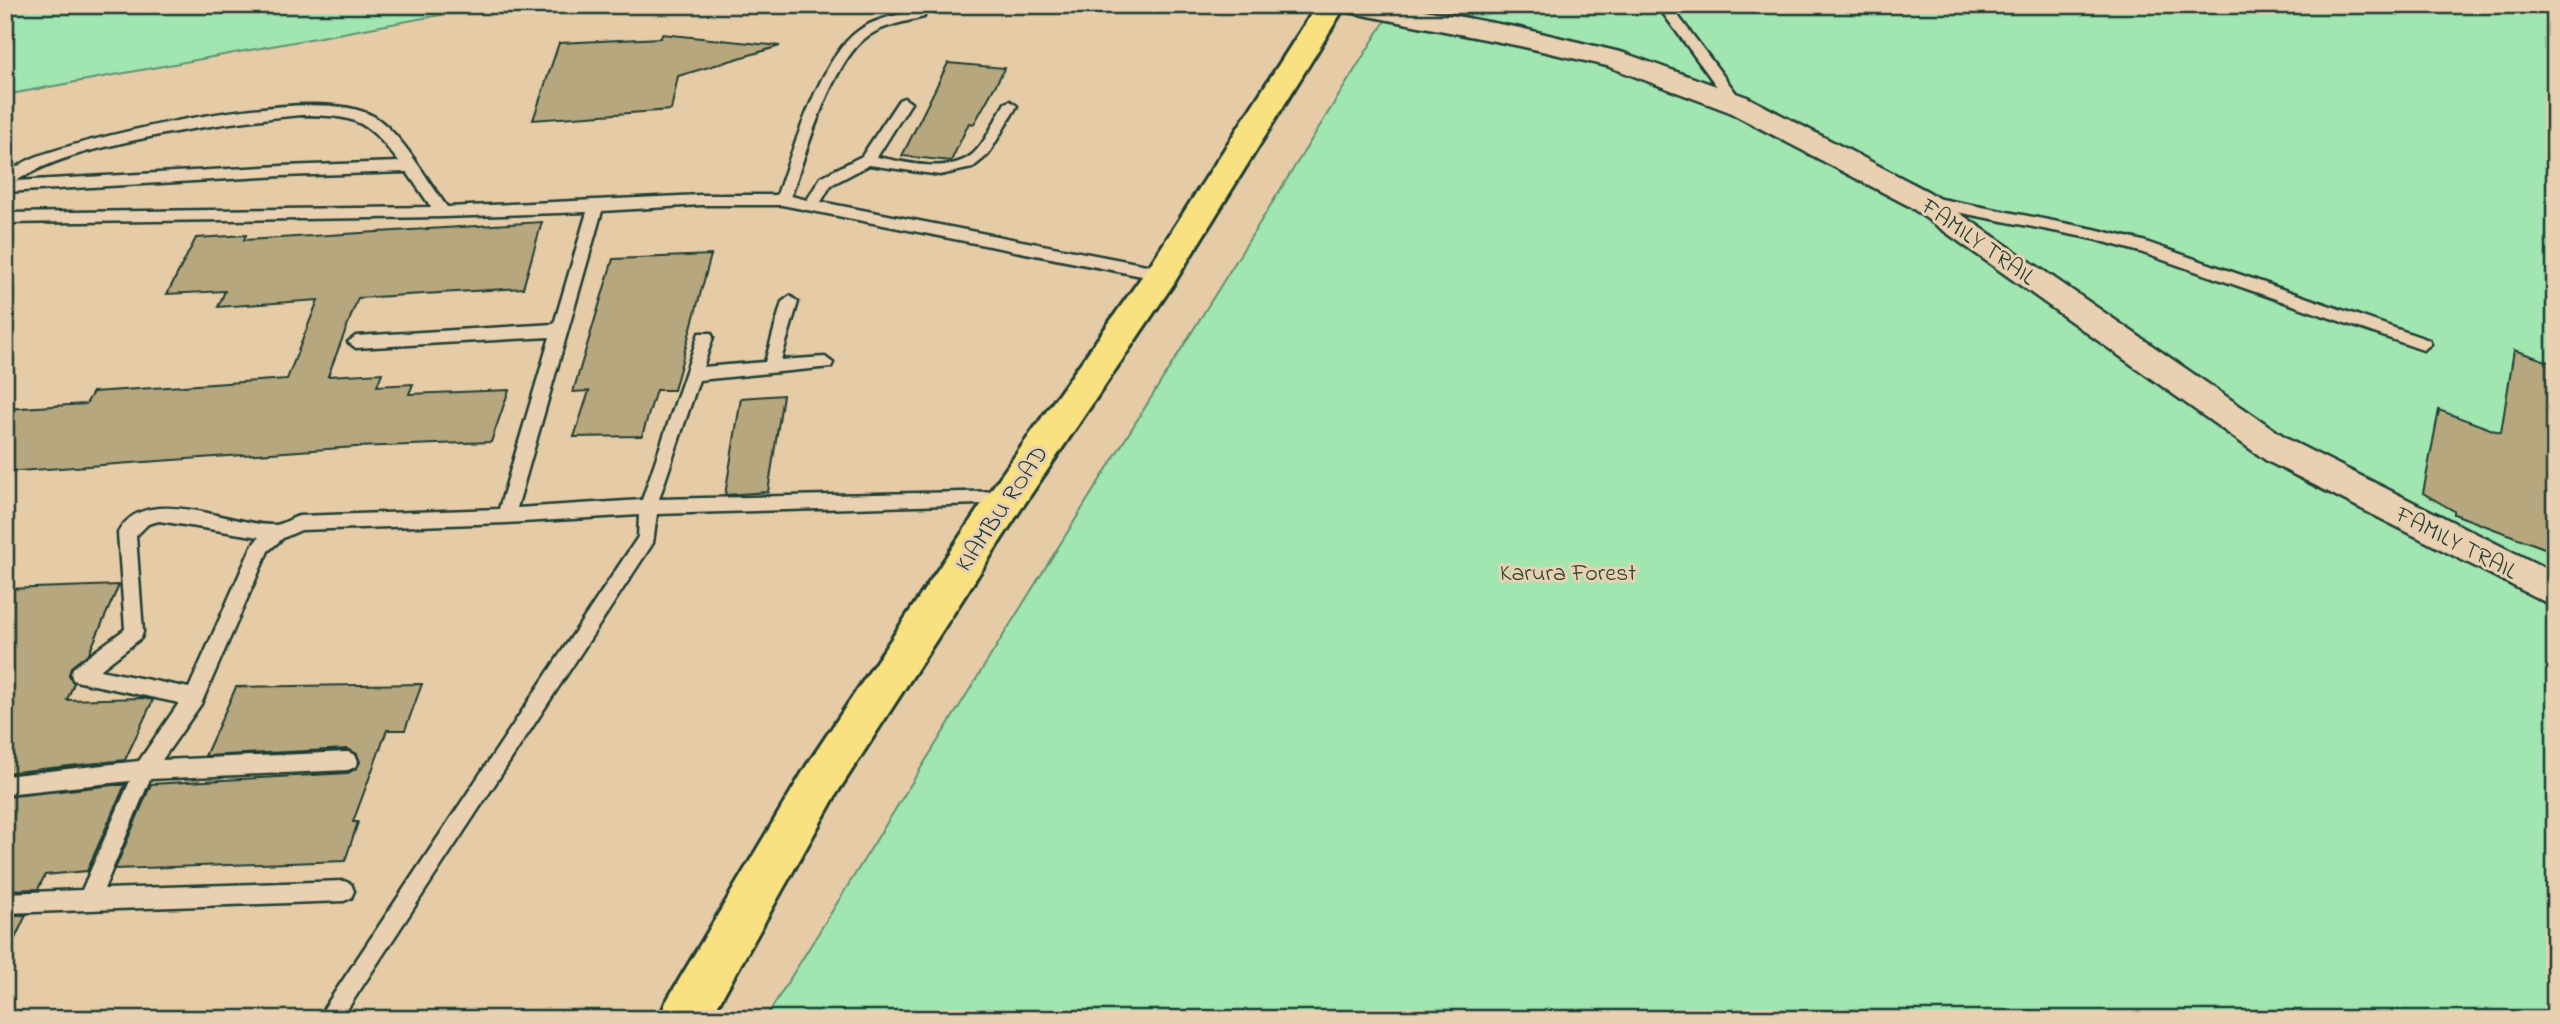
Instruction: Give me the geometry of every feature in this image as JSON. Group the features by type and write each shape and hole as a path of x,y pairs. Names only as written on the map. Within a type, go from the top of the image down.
{"highway":[{"name":"KIAMBU ROAD","path":"683,1019 822,779 1007,498 1161,274 1332,5"}],"street":[{"name":"FAMILY TRAIL","path":"1353,5 1520,37 1614,59 1737,104 1919,199 2279,451 2555,592"}],"lane":[{"path":"1663,5 1737,104"},
{"path":"782,200 825,90 856,38 877,26 919,14"},
{"path":"811,206 826,181 867,160 904,103"},
{"path":"867,160 931,170 957,167 978,157 1010,106"},
{"path":"5,181 39,161 83,148 259,111 307,109 365,117 380,129 443,212"},
{"path":"5,187 282,171 409,167"},
{"path":"1919,199 2094,234 2143,247 2423,344"},
{"path":"5,218 443,212 701,200 782,200 1161,274"},
{"path":"506,516 596,206"},
{"path":"771,368 790,302"},
{"path":"356,342 560,330"},
{"path":"328,1019 647,538 648,507 705,337"},
{"path":"692,374 825,363"},
{"path":"89,900 144,770 194,698 261,546 277,533 299,523 506,516 713,503 1007,498"},
{"path":"194,698 80,674 134,632 127,533 143,518 159,514 277,533"},
{"path":"5,785 144,770 348,761"},
{"path":"5,903 344,891"}],"green space":[{"path":"5,5 495,5 5,95"},
{"name":"Karura Forest","path":"1395,5 2555,5 2555,1019 765,1019"}],"building":[{"path":"662,34 780,46 678,76 671,110 533,120 559,43 661,38"},
{"path":"948,63 1005,68 974,124 969,123 951,161 902,156"},
{"path":"542,222 523,288 358,298 328,376 382,373 377,386 413,384 409,394 509,390 491,442 356,447 5,472 5,409 86,404 93,392 287,379 318,300 218,307 225,291 167,294 196,238 246,235 244,240"},
{"path":"711,255 674,390 656,390 642,436 574,437 589,391 573,392 613,259"},
{"path":"2514,350 2555,364 2555,552 2454,514 2454,511 2423,493 2439,410 2501,433"},
{"path":"783,395 768,492 725,495 741,398"},
{"path":"119,585 89,653 71,667 69,675 74,683 67,700 153,700 125,760 5,773 5,589"},
{"path":"422,684 405,730 387,730 353,822 358,822 345,861 115,869 151,784 348,773 357,768 360,762 357,754 348,749 205,756 236,687"},
{"path":"125,785 87,871 45,875 38,889 5,890 5,797"},
{"path":"26,915 5,960 5,916"}]}
